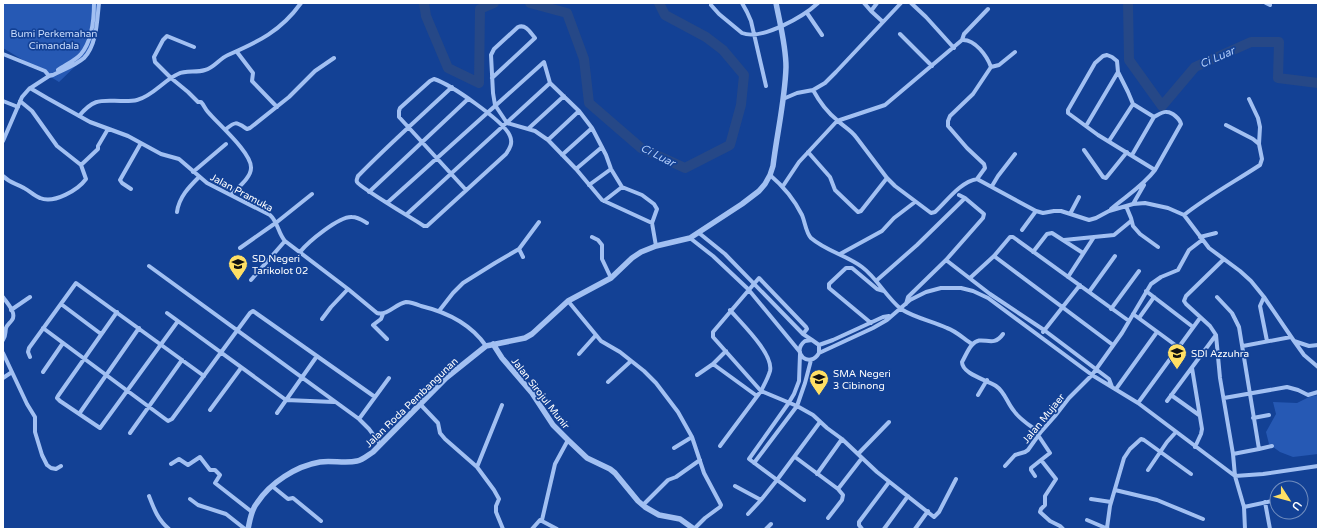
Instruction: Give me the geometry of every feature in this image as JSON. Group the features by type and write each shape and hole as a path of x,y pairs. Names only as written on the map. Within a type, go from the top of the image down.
{"street":[{"path":"3,141 20,101 30,88 81,54 89,42 93,22 94,3"},
{"path":"49,76 84,58 89,51 95,34 99,3"},
{"path":"79,116 88,106 98,101 140,99 171,78 182,73 206,70 228,55 237,52 275,31 301,3"},
{"path":"742,3 749,16 766,86"},
{"name":"Jalan Roda Pembangunan","path":"246,529 256,503 272,486 288,474 320,462 357,461 365,458 446,378 486,346 525,338 532,334 568,301 611,278 636,255 656,246 690,238 759,191 770,175 772,166 786,67 776,3"},
{"path":"711,5 719,14 746,35 780,27 807,12 818,3"},
{"path":"864,3 870,11 883,22"},
{"path":"870,11 877,3"},
{"path":"782,100 790,95 813,90 825,83 901,3"},
{"path":"911,3 954,48"},
{"path":"783,186 799,162 837,121 885,105 954,48 962,40 964,34 988,9"},
{"path":"807,12 822,35"},
{"path":"492,78 535,38 526,27 518,27 492,51 491,55 492,78 493,93 496,104 507,123 539,133 562,154 600,198 652,223"},
{"path":"900,34 932,66"},
{"path":"194,47 167,36 163,40 154,57 155,62 198,102 201,102 209,114 226,129 250,160 252,169 249,175 230,195"},
{"path":"962,40 966,40 971,43 984,54 991,67"},
{"path":"237,52 253,74 252,81 276,107"},
{"path":"813,90 819,100 837,121 856,137 887,178 915,202 933,213 960,189 977,179 985,168 984,164 967,148 948,126 947,123 950,116 973,94 991,67 999,65 1015,52"},
{"path":"3,54 45,71 49,76"},
{"path":"1154,117 1133,104 1118,72 1117,61 1110,56 1103,56 1095,63 1068,110 1069,114 1086,126 1155,170"},
{"path":"226,129 234,123 237,123 247,129 250,128 296,90 315,71 334,58"},
{"path":"387,203 544,62 550,83 579,110 592,128 611,169 622,187 642,195 654,204 657,209 652,223 656,246"},
{"path":"1086,126 1118,72"},
{"path":"452,87 409,127 380,154 358,176 357,184 424,226 427,226 506,154 512,140 510,135 503,127 487,112 452,87 436,80 432,80 400,108 399,117 409,127 437,157 466,190"},
{"path":"407,214 550,83"},
{"name":"Jalan Pramuka","path":"30,88 90,122 108,128 141,143 156,152 179,159 199,177 230,195 270,214 276,222 280,236 285,241 377,313 383,314"},
{"path":"528,129 564,96"},
{"path":"1184,215 1210,196 1260,165 1262,159 1259,144 1260,127 1258,118 1249,98"},
{"path":"369,192 468,99"},
{"path":"3,101 18,107"},
{"path":"3,176 11,184 23,187 40,199 45,200 64,196 81,185 86,178 81,165 57,146 32,111 20,101"},
{"path":"1110,141 1133,104"},
{"path":"548,140 579,110"},
{"path":"1132,155 1154,117 1164,112 1168,112 1179,119 1181,124 1155,170 1144,184 1134,204"},
{"path":"1226,125 1253,139 1259,144"},
{"path":"3,128 8,130"},
{"path":"81,165 98,149 98,146 108,128"},
{"path":"562,154 592,128"},
{"path":"131,189 120,180 141,143"},
{"path":"193,172 226,144"},
{"path":"576,169 602,147"},
{"path":"1084,150 1103,177 1106,178 1127,152"},
{"path":"808,152 830,176 835,190 858,212 861,211 887,178"},
{"path":"992,186 1015,154"},
{"path":"589,185 611,169"},
{"path":"770,175 783,186 801,214 809,236 822,246 840,254 862,267 900,308 910,314 949,328 972,344"},
{"path":"177,212 183,195 199,177"},
{"path":"977,179 1036,211 1044,213 1054,210 1089,220 1109,211 1144,184"},
{"path":"604,201 622,187"},
{"path":"240,248 312,194"},
{"path":"905,304 908,298 946,260 984,215 965,198 959,195"},
{"path":"1070,214 1079,197"},
{"path":"876,281 917,245 965,198"},
{"path":"840,254 882,231 894,218 915,202"},
{"path":"1109,211 1134,204 1153,205 1168,208 1184,215 1210,248 1247,276 1264,297 1304,355 1318,367"},
{"path":"1126,206 1135,230 1158,246"},
{"path":"1022,230 1036,211"},
{"path":"300,252 306,244 340,220 352,217 367,223"},
{"path":"439,311 453,293 464,283 519,249 539,222"},
{"path":"1064,240 1114,235 1131,222"},
{"path":"699,233 725,254 803,334 819,345"},
{"path":"1033,252 1049,233 1054,233 1083,253"},
{"path":"1201,238 1216,233"},
{"path":"592,237 598,240 602,245 602,259 611,278"},
{"path":"970,278 994,256 1011,237 1129,321"},
{"path":"1068,277 1094,237"},
{"path":"690,238 713,256 748,289 804,359 811,360 816,358 819,353 819,345"},
{"name":"Jalan Mujaer","path":"1005,466 1015,455 1025,452 1069,398 1092,375 1113,347 1151,284 1154,281 1178,270 1189,250 1201,238"},
{"path":"251,280 285,241"},
{"path":"519,249 523,257"},
{"path":"994,256 1113,347"},
{"path":"1089,292 1115,256"},
{"path":"1224,259 1184,299 1186,304 1210,326 1216,335 1220,378 1233,454 1235,476 1244,507 1245,529"},
{"path":"946,260 970,278 989,296 1092,375 1138,403 1235,476 1263,474 1318,466"},
{"path":"149,266 359,420 369,429 380,444"},
{"path":"871,323 829,288 829,284 846,268 852,268 877,289 884,291"},
{"path":"1111,309 1139,271"},
{"path":"803,334 807,330 806,327 760,279 757,278 712,334 761,391 788,404 797,406 813,416 890,482 934,517 956,479"},
{"path":"30,357 28,352 29,348 76,283 204,376"},
{"path":"1040,336 1080,285"},
{"path":"819,353 887,320 905,304 920,294 950,287 973,291 989,296 1044,330 1096,370 1109,378 1114,388"},
{"path":"322,319 348,289"},
{"path":"1146,291 1193,327"},
{"path":"3,297 13,313 13,319 6,326 5,337 3,340"},
{"path":"12,310 30,297"},
{"path":"1139,318 1154,297"},
{"path":"1217,297 1236,318 1239,327 1259,449"},
{"path":"1264,297 1260,306 1267,341"},
{"path":"568,301 601,341 632,361 656,383 684,421 692,437 710,484 721,505 694,529"},
{"path":"387,339 373,325 381,319 383,314 406,302 439,311 464,324 479,336 486,346"},
{"path":"61,304 102,334"},
{"path":"720,446 761,391 770,371 770,363 763,348 730,310"},
{"path":"43,328 107,374 166,420 170,420 250,312 253,311 374,397"},
{"path":"117,312 57,398 78,414 101,428 127,389 178,321"},
{"path":"167,313 286,400 335,402"},
{"path":"1133,314 1178,347"},
{"path":"819,345 883,317 890,316"},
{"path":"1138,403 1200,318"},
{"path":"78,414 139,328"},
{"path":"1114,388 1157,332"},
{"path":"1003,334 1000,339 995,342 979,340 972,344 962,362 962,365 966,370 987,380 1000,389 1005,395 1012,409 1039,434 1050,453 1031,468 1035,476"},
{"path":"579,354 596,335"},
{"path":"1167,401 1216,335"},
{"path":"1243,346 1292,337"},
{"path":"804,500 749,458 788,404 798,381 800,347 807,340 812,340"},
{"path":"833,340 836,346"},
{"path":"1294,341 1309,346 1318,345"},
{"path":"43,372 63,343"},
{"name":"Jalan Sirojul Munir","path":"493,344 502,358 532,394 553,425 587,458 615,473 643,505 659,515 680,519 694,529"},
{"path":"697,374 713,364 726,352"},
{"path":"3,353 30,410 35,417 35,432 42,455 47,464 52,468 61,466"},
{"path":"276,413 317,356"},
{"path":"130,432 182,360"},
{"path":"754,463 797,406 805,384 811,360"},
{"path":"608,382 632,361"},
{"path":"713,364 757,396"},
{"path":"210,410 241,368"},
{"path":"1192,368 1202,429 1195,447"},
{"path":"3,378 12,372"},
{"path":"359,420 389,378"},
{"path":"978,395 987,380"},
{"path":"798,381 805,384"},
{"path":"1224,398 1287,387 1308,395 1318,392"},
{"path":"1171,395 1199,415"},
{"path":"420,404 438,423 440,433 445,439 477,467 499,496 496,512 503,529"},
{"path":"477,467 502,405"},
{"path":"1253,418 1269,415"},
{"path":"748,514 795,457 820,422"},
{"path":"858,454 889,422"},
{"path":"1148,470 1176,432"},
{"path":"674,448 692,437"},
{"path":"1087,520 1108,529 1111,502 1124,458 1130,449 1141,439 1191,474"},
{"path":"542,520 555,464 568,440"},
{"path":"817,474 842,440"},
{"path":"1233,454 1272,446"},
{"path":"171,464 179,459 188,465 200,457 210,470 215,470 220,475 215,483 252,512"},
{"path":"795,457 838,489 843,495 843,498 828,518"},
{"path":"838,489 862,458"},
{"path":"643,505 668,480 700,460"},
{"path":"1041,460 1056,479 1045,496 1045,505 1040,512 1050,521 1063,529"},
{"path":"862,529 859,522 890,482"},
{"path":"272,486 288,499 293,498 321,521"},
{"path":"736,486 761,500"},
{"path":"1115,490 1157,500 1203,519"},
{"path":"149,496 158,518 169,529"},
{"path":"884,529 908,496"},
{"path":"190,499 198,505 226,514 246,529"},
{"path":"1091,499 1111,502"},
{"path":"1244,507 1269,501"},
{"path":"1265,502 1270,529"},
{"path":"915,529 928,512"},
{"path":"532,529 538,521 542,520"},
{"path":"542,520 557,529"},
{"path":"766,529 770,524"}],"green space":[{"name":"Bumi Perkemahan Cimandala","path":"3,3 99,3 95,42 89,53 59,82 3,48"},
{"path":"1318,395 1318,454 1293,457 1280,452 1269,444 1266,432 1276,414 1273,402 1297,403 1309,397"}],"waterway":[{"name":"Ci Luar","path":"424,3 426,16 448,68 479,83 480,9 494,3"},
{"name":"Ci Luar","path":"530,3 567,13 584,59 589,103 641,148 685,168 730,145 741,105 744,75 723,50 706,37 665,15 659,3"},
{"name":"Ci Luar","path":"1128,3 1129,60 1162,106 1195,67 1251,42 1279,42 1278,78 1318,83"}],"place":[{"name":"SD Negeri Tarikolot 02","path":"238,281"},
{"name":"SDI Azzuhra","path":"1177,370"},
{"name":"SMA Negeri 3 Cibinong","path":"819,396"}]}
